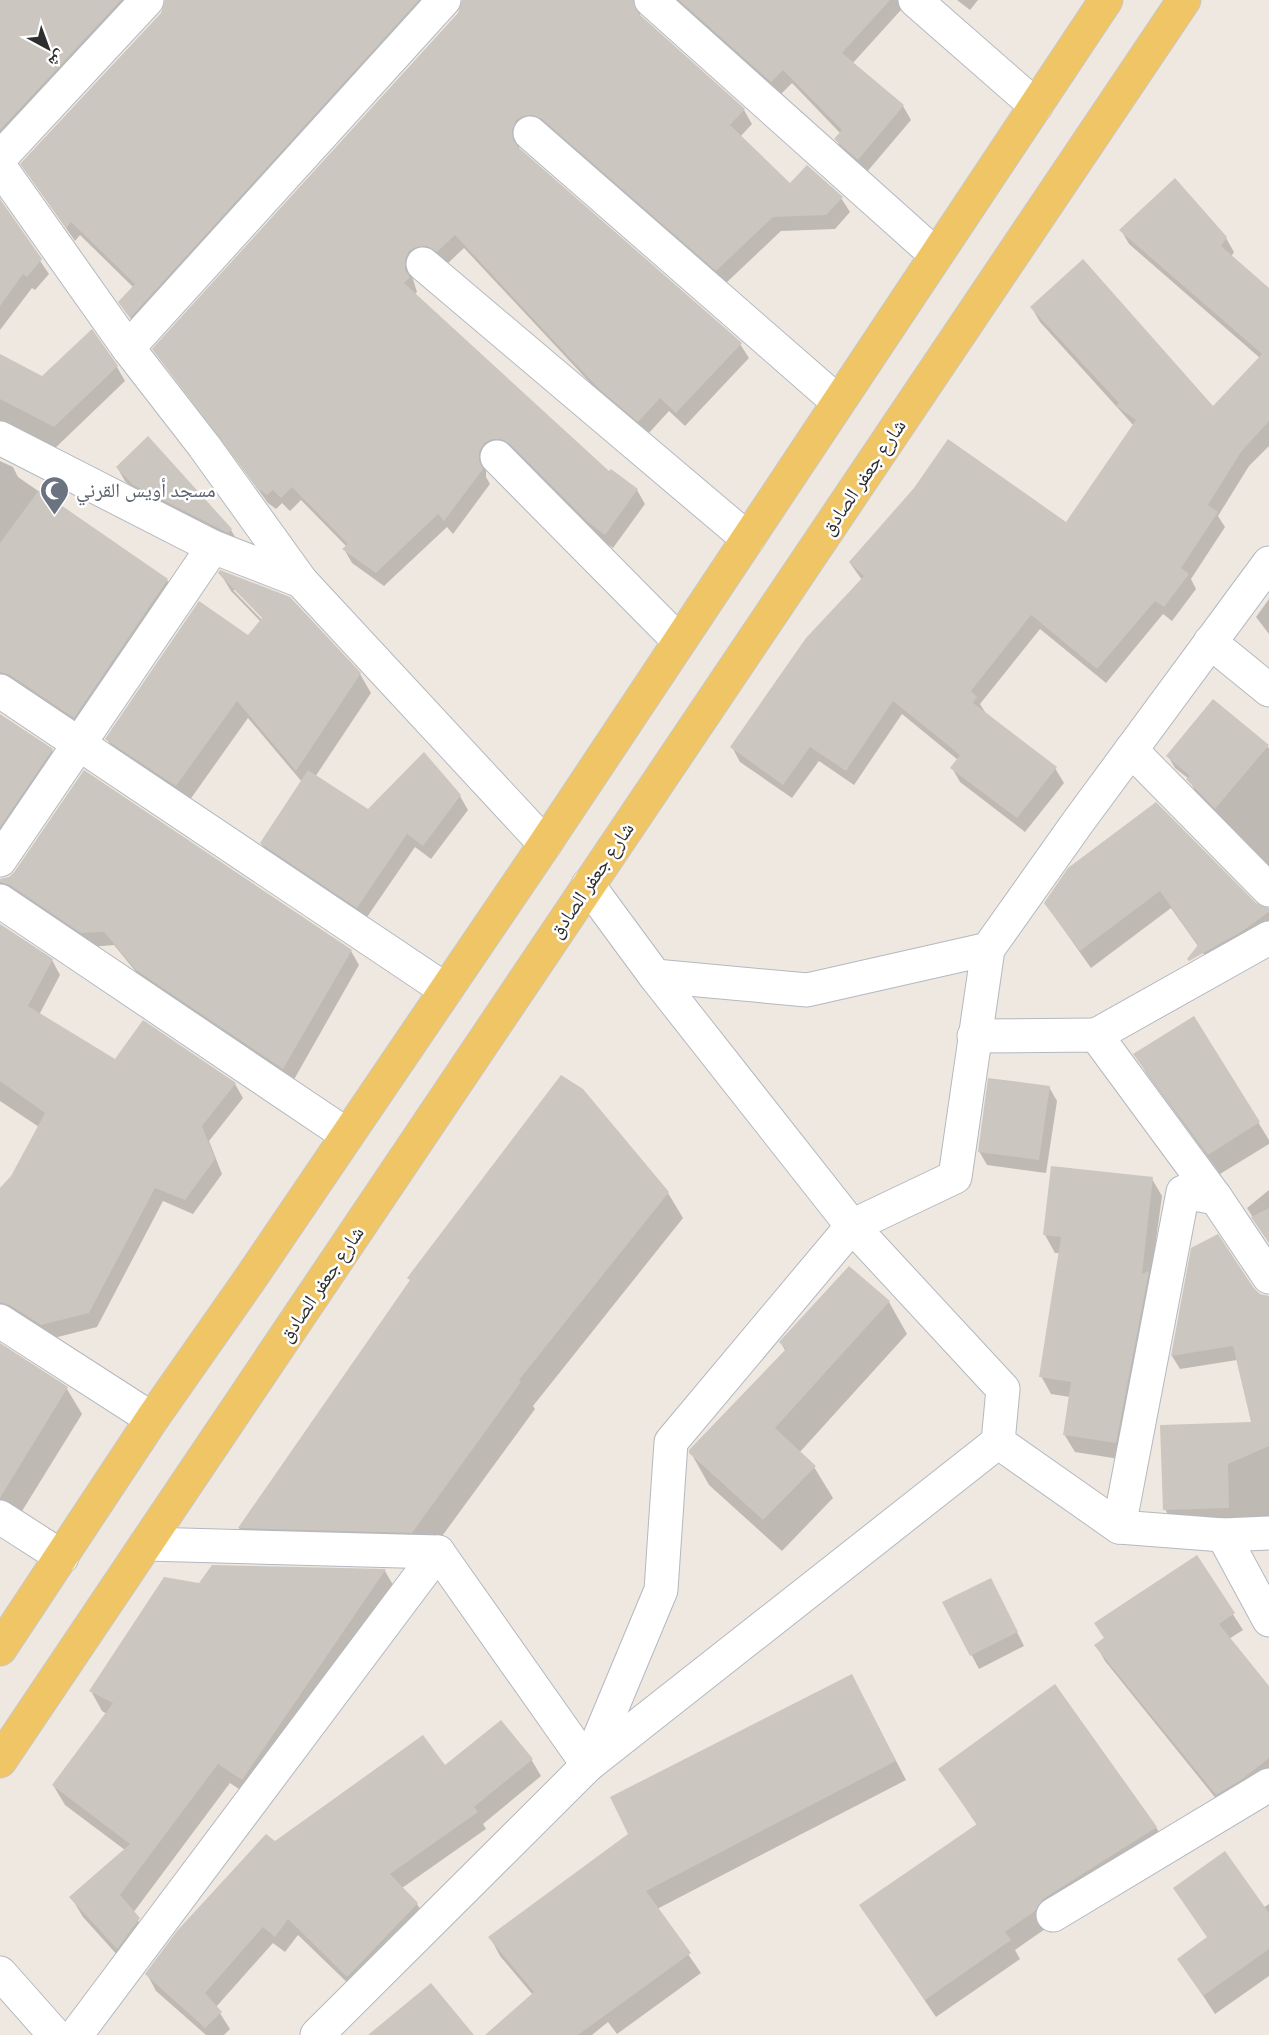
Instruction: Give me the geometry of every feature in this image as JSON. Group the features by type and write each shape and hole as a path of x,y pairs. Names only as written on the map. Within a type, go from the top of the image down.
{"main road":[{"path":"0,1649 152,1419 545,844 1106,0"},
{"name":"شارع جعفر الصادق","path":"0,1761 1184,0"}],"street":[{"path":"0,158 147,0"},
{"path":"128,348 444,0"},
{"path":"651,0 936,255"},
{"path":"915,0 1036,106"},
{"path":"530,133 838,402"},
{"path":"0,167 128,348 204,446 301,581 545,844"},
{"path":"423,264 748,539"},
{"path":"0,438 213,547 301,581"},
{"path":"497,457 679,641"},
{"path":"0,860 213,547"},
{"path":"588,1765 661,1590 671,1442 852,1226 955,1177 988,949 1269,563"},
{"path":"1210,642 1269,690"},
{"path":"0,691 446,990"},
{"path":"1131,750 1269,890"},
{"path":"317,2035 588,1765 998,1442 1003,1389 852,1226 655,976 588,885"},
{"path":"0,901 347,1135"},
{"path":"974,1036 1096,1035 1269,939"},
{"path":"655,976 807,990 988,949"},
{"path":"1096,1035 1216,1198 1269,1277"},
{"path":"1119,1527 1183,1192 1216,1198"},
{"path":"0,1321 152,1419"},
{"path":"998,1442 1119,1527 1223,1534 1269,1533"},
{"path":"0,1517 62,1557"},
{"path":"1223,1534 1269,1620"},
{"path":"146,1544 438,1552"},
{"path":"438,1552 588,1765"},
{"path":"76,2035 438,1552"},
{"path":"1053,1915 1269,1785"},
{"path":"0,1973 54,2035"}],"building":[{"path":"0,0 121,0 0,130"},
{"path":"165,0 419,0 130,318 118,302 135,284 71,222 66,228 20,164 161,13"},
{"path":"462,0 633,0 639,14 745,109 730,125 790,183 807,165 843,197 826,215 773,217 716,271 542,119 533,115 523,116 516,120 512,130 513,140 518,147 742,343 676,413 660,398 638,422 598,388 455,235 437,252 427,246 416,247 409,251 405,260 405,270 410,277 404,283 609,471 611,469 638,489 605,535 588,522 510,444 501,439 492,439 484,443 479,452 479,461 483,469 444,521 438,514 376,573 342,549 348,544 292,487 281,498 273,490 267,495 258,489 152,349 458,13"},
{"path":"679,0 890,0 842,53 904,105 858,160 834,139 842,130 783,70 771,82"},
{"path":"1175,178 1227,237 1221,246 1269,288 1269,421 1241,452 1208,505 1218,512 1181,568 1189,574 1164,607 1155,601 1097,669 1031,615 971,691 977,697 973,703 1057,767 1017,818 950,768 960,755 893,701 846,771 810,747 783,785 730,747 806,638 864,576 849,562 914,488 948,439 1066,522 1136,420 1116,406 1119,403 1030,307 1083,259 1213,406 1262,354 1119,230"},
{"path":"0,199 42,259 27,277 23,274 0,306"},
{"path":"92,329 118,366 54,427 0,399 0,354 42,376"},
{"path":"148,436 232,529 228,533 133,485 116,467"},
{"path":"39,490 168,579 74,718 10,675 0,672 0,543"},
{"path":"220,570 290,597 361,673 296,771 237,701 176,786 105,739 199,601 248,635 262,618 218,573"},
{"path":"1213,699 1269,745 1215,809 1186,779 1190,776 1166,756"},
{"path":"0,714 53,749 0,827"},
{"path":"424,752 461,795 423,846 407,834 357,908 260,843 308,770 368,809"},
{"path":"84,770 352,950 283,1069 136,970 104,932 81,933 10,885 0,882 0,879 9,877 15,871"},
{"path":"1156,802 1256,903 1269,908 1269,912 1241,932 1189,961 1187,959 1198,945 1160,891 1080,951 1044,903 1068,868"},
{"path":"0,924 53,959 28,1006 115,1059 143,1020 236,1083 202,1126 215,1159 185,1200 155,1188 89,1313 41,1325 10,1305 0,1302 0,1188 11,1176 45,1113 0,1081"},
{"path":"1194,1016 1260,1122 1208,1155 1133,1054"},
{"path":"561,1075 583,1089 669,1192 519,1380 521,1382 412,1533 238,1528 410,1280 407,1278"},
{"path":"988,1078 1050,1086 1039,1160 978,1152"},
{"path":"1051,1166 1153,1177 1142,1274 1149,1271 1116,1443 1063,1435 1071,1382 1039,1377 1061,1237 1043,1235"},
{"path":"1269,1208 1269,1243 1251,1217"},
{"path":"1218,1234 1253,1287 1260,1294 1269,1296 1269,1446 1228,1464 1229,1508 1163,1510 1160,1425 1251,1422 1233,1346 1171,1356 1191,1248"},
{"path":"849,1266 890,1301 775,1428 816,1466 763,1520 689,1453 689,1450 786,1349 779,1342"},
{"path":"0,1343 68,1387 0,1498"},
{"path":"1197,1555 1235,1613 1219,1624 1269,1686 1269,1758 1241,1780 1216,1795 1094,1645 1104,1638 1094,1623"},
{"path":"212,1565 386,1569 242,1780 218,1764 120,1895 140,1918 117,1949 69,1897 130,1844 52,1785 113,1703 89,1691 164,1577 199,1583"},
{"path":"991,1578 1018,1632 970,1656 942,1602"},
{"path":"852,1674 896,1761 646,1891 691,1953 578,2035 485,2035 534,1992 488,1937 628,1834 610,1797"},
{"path":"1055,1684 1157,1827 1043,1899 1035,1911 1005,1932 1011,1940 925,2000 859,1905 977,1824 938,1769"},
{"path":"501,1720 533,1759 474,1807 478,1812 390,1874 418,1903 347,1977 288,1919 275,1937 263,1927 205,1993 222,2012 205,2028 145,1974 177,1931 266,1834 275,1841 423,1735 445,1765"},
{"path":"1225,1851 1269,1913 1269,1949 1203,1996 1177,1959 1207,1937 1173,1888"},
{"path":"431,1983 474,2035 368,2035"}],"place":[{"name":"مسجد أويس القرني","path":"55,516"}]}
